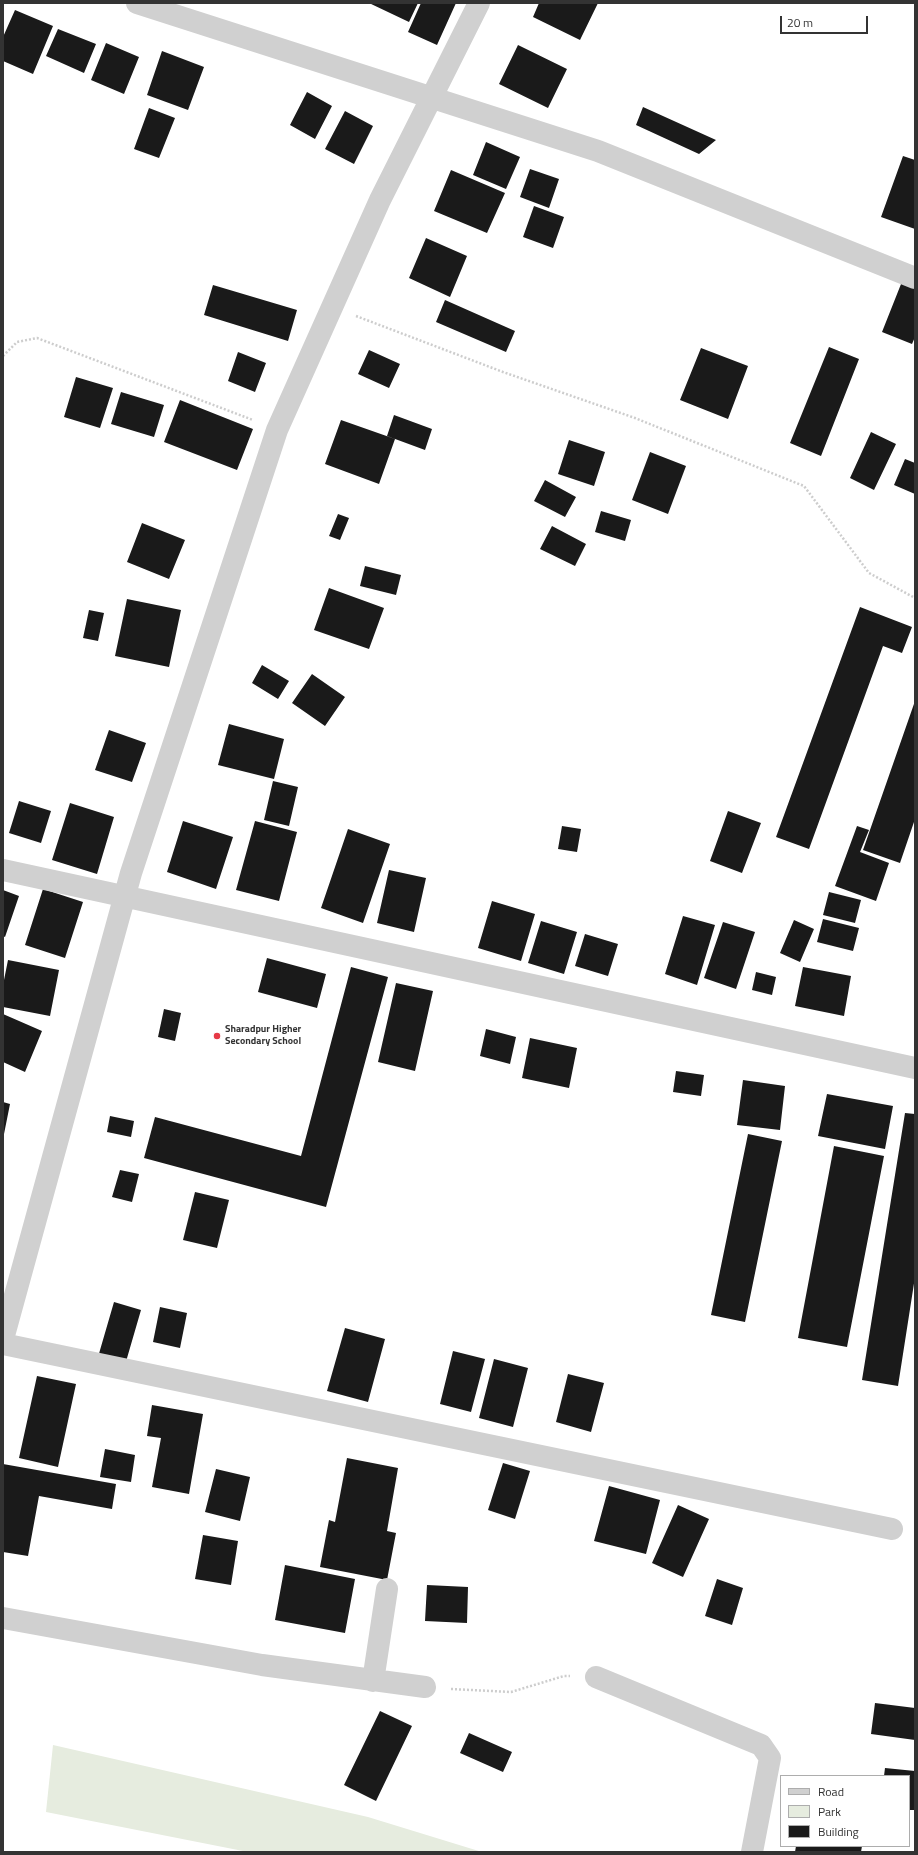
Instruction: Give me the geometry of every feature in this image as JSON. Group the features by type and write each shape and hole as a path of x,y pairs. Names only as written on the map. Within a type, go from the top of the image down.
{"street":[{"path":"137,3 598,151 915,278"},
{"path":"3,1339 124,897 144,831 277,430 380,200 479,3"},
{"path":"3,870 915,1068"},
{"path":"3,1344 892,1528"},
{"path":"373,1681 388,1589"},
{"path":"3,1618 262,1666 425,1687"},
{"path":"596,1677 761,1744 770,1758 752,1852"}],"path":[{"path":"333,307 503,372 635,418 804,486 869,573 915,598"},
{"path":"3,356 17,342 37,338 277,430"},
{"path":"425,1687 511,1692 564,1676 596,1677"}],"green space":[{"path":"53,1745 368,1817 482,1852 248,1852 46,1812"}],"building":[{"path":"369,3 418,3 409,22"},
{"path":"421,3 456,3 437,45 408,32"},
{"path":"539,3 598,3 580,40 533,17"},
{"path":"15,10 53,26 33,74 3,61 3,37"},
{"path":"58,29 96,44 84,73 46,56"},
{"path":"106,43 139,57 124,94 91,80"},
{"path":"518,45 567,69 548,108 499,84"},
{"path":"162,51 204,67 188,110 147,95"},
{"path":"307,92 332,106 315,139 290,125"},
{"path":"643,107 716,140 699,154 636,125"},
{"path":"149,108 175,118 159,158 134,149"},
{"path":"345,111 373,126 354,164 325,149"},
{"path":"486,142 520,157 506,189 473,175"},
{"path":"903,156 915,160 915,229 881,217"},
{"path":"530,169 559,179 549,208 520,197"},
{"path":"451,170 505,193 487,233 434,211"},
{"path":"534,206 564,217 553,248 523,237"},
{"path":"426,238 467,256 450,297 409,278"},
{"path":"903,279 915,284 915,337 912,344 882,332"},
{"path":"213,285 297,310 288,341 204,315"},
{"path":"445,300 515,331 506,352 436,322"},
{"path":"829,347 859,359 821,456 790,443"},
{"path":"701,348 748,366 728,419 680,400"},
{"path":"369,350 400,364 389,388 358,374"},
{"path":"238,352 266,363 255,392 228,381"},
{"path":"76,377 113,388 100,428 64,417"},
{"path":"121,392 164,405 154,437 111,424"},
{"path":"180,400 253,429 237,470 164,442"},
{"path":"394,415 432,429 425,450 387,436"},
{"path":"341,420 395,439 379,484 325,464"},
{"path":"871,432 896,444 874,490 850,478"},
{"path":"569,440 605,452 594,486 558,474"},
{"path":"650,452 686,466 668,514 632,500"},
{"path":"905,459 915,463 915,494 894,485"},
{"path":"545,480 576,497 565,517 534,501"},
{"path":"601,511 631,520 625,541 595,532"},
{"path":"338,514 349,518 340,540 329,536"},
{"path":"142,523 185,540 169,579 127,562"},
{"path":"552,526 586,544 575,566 540,549"},
{"path":"365,566 401,575 396,595 360,586"},
{"path":"329,588 384,608 369,649 314,630"},
{"path":"127,599 181,610 169,667 115,656"},
{"path":"860,607 912,627 902,653 883,646 809,849 776,837"},
{"path":"89,610 104,613 98,641 83,638"},
{"path":"262,665 289,681 278,699 252,683"},
{"path":"312,674 345,697 325,726 292,703"},
{"path":"915,701 915,819 900,863 863,850"},
{"path":"229,724 284,739 274,779 218,765"},
{"path":"109,730 146,743 132,782 95,770"},
{"path":"273,781 298,787 289,826 264,820"},
{"path":"19,801 51,811 41,843 9,833"},
{"path":"70,803 114,817 97,874 52,860"},
{"path":"728,811 761,823 742,873 710,861"},
{"path":"183,821 233,837 216,889 167,872"},
{"path":"255,821 297,832 279,901 236,890"},
{"path":"562,826 581,829 577,852 558,849"},
{"path":"857,826 869,830 860,852 889,863 876,901 835,886"},
{"path":"348,829 390,844 363,923 321,908"},
{"path":"389,870 426,878 414,932 377,923"},
{"path":"43,889 83,902 65,958 25,945"},
{"path":"3,890 19,896 5,937 3,936"},
{"path":"829,892 861,900 855,923 823,915"},
{"path":"492,901 535,914 521,961 478,948"},
{"path":"683,916 715,925 697,985 665,974"},
{"path":"823,919 859,928 853,951 817,942"},
{"path":"794,920 814,929 800,962 780,953"},
{"path":"541,921 577,932 564,974 528,963"},
{"path":"723,922 755,932 736,989 704,978"},
{"path":"585,934 618,944 608,976 575,966"},
{"path":"267,958 326,974 317,1008 258,992"},
{"path":"8,960 59,970 50,1016 3,1007 3,985"},
{"path":"351,967 388,977 326,1207 144,1158 155,1117 301,1156"},
{"path":"803,967 851,976 844,1016 795,1006"},
{"path":"756,972 776,977 772,995 752,990"},
{"path":"396,983 433,991 415,1071 378,1062"},
{"path":"164,1009 181,1013 175,1041 158,1037"},
{"path":"3,1014 42,1031 25,1072 3,1062"},
{"path":"486,1029 516,1037 510,1064 480,1056"},
{"path":"530,1038 577,1048 569,1088 522,1078"},
{"path":"676,1071 704,1075 701,1096 673,1092"},
{"path":"743,1080 785,1086 780,1130 737,1125"},
{"path":"827,1094 893,1106 885,1149 818,1136"},
{"path":"3,1102 10,1104 4,1134 3,1134"},
{"path":"905,1113 915,1114 915,1277 898,1386 862,1380"},
{"path":"110,1116 134,1121 131,1137 107,1132"},
{"path":"748,1134 782,1141 745,1322 711,1315"},
{"path":"834,1146 884,1156 847,1347 798,1338"},
{"path":"120,1170 139,1174 132,1202 112,1197"},
{"path":"195,1192 229,1200 217,1248 183,1240"},
{"path":"114,1302 141,1310 125,1365 98,1357"},
{"path":"160,1307 187,1313 180,1348 153,1342"},
{"path":"345,1328 385,1339 368,1402 327,1391"},
{"path":"453,1351 485,1359 471,1412 440,1404"},
{"path":"494,1359 528,1368 513,1427 479,1418"},
{"path":"568,1374 604,1383 591,1432 556,1422"},
{"path":"37,1376 76,1384 58,1467 19,1458"},
{"path":"152,1405 203,1414 189,1494 152,1487 161,1438 147,1436"},
{"path":"105,1449 135,1455 131,1482 100,1477"},
{"path":"347,1458 398,1468 387,1531 396,1533 387,1580 320,1567 329,1520 335,1522"},
{"path":"503,1463 530,1471 515,1519 488,1510"},
{"path":"3,1464 116,1484 112,1509 39,1496 28,1556 3,1552"},
{"path":"216,1469 250,1477 240,1521 205,1512"},
{"path":"609,1486 660,1500 646,1554 594,1541"},
{"path":"678,1505 709,1519 683,1577 652,1563"},
{"path":"203,1535 238,1541 231,1585 195,1579"},
{"path":"285,1565 355,1579 345,1633 275,1620"},
{"path":"717,1579 743,1588 732,1625 705,1616"},
{"path":"427,1585 468,1587 467,1623 425,1621"},
{"path":"875,1703 915,1708 915,1740 871,1734"},
{"path":"380,1711 412,1726 376,1801 344,1785"},
{"path":"469,1733 512,1752 503,1772 460,1753"},
{"path":"885,1768 915,1771 915,1810 910,1810 910,1775 884,1775"},
{"path":"796,1847 862,1847 861,1852 795,1852"}],"place":[{"name":"Sharadpur Higher Secondary School","path":"217,1036"}]}
